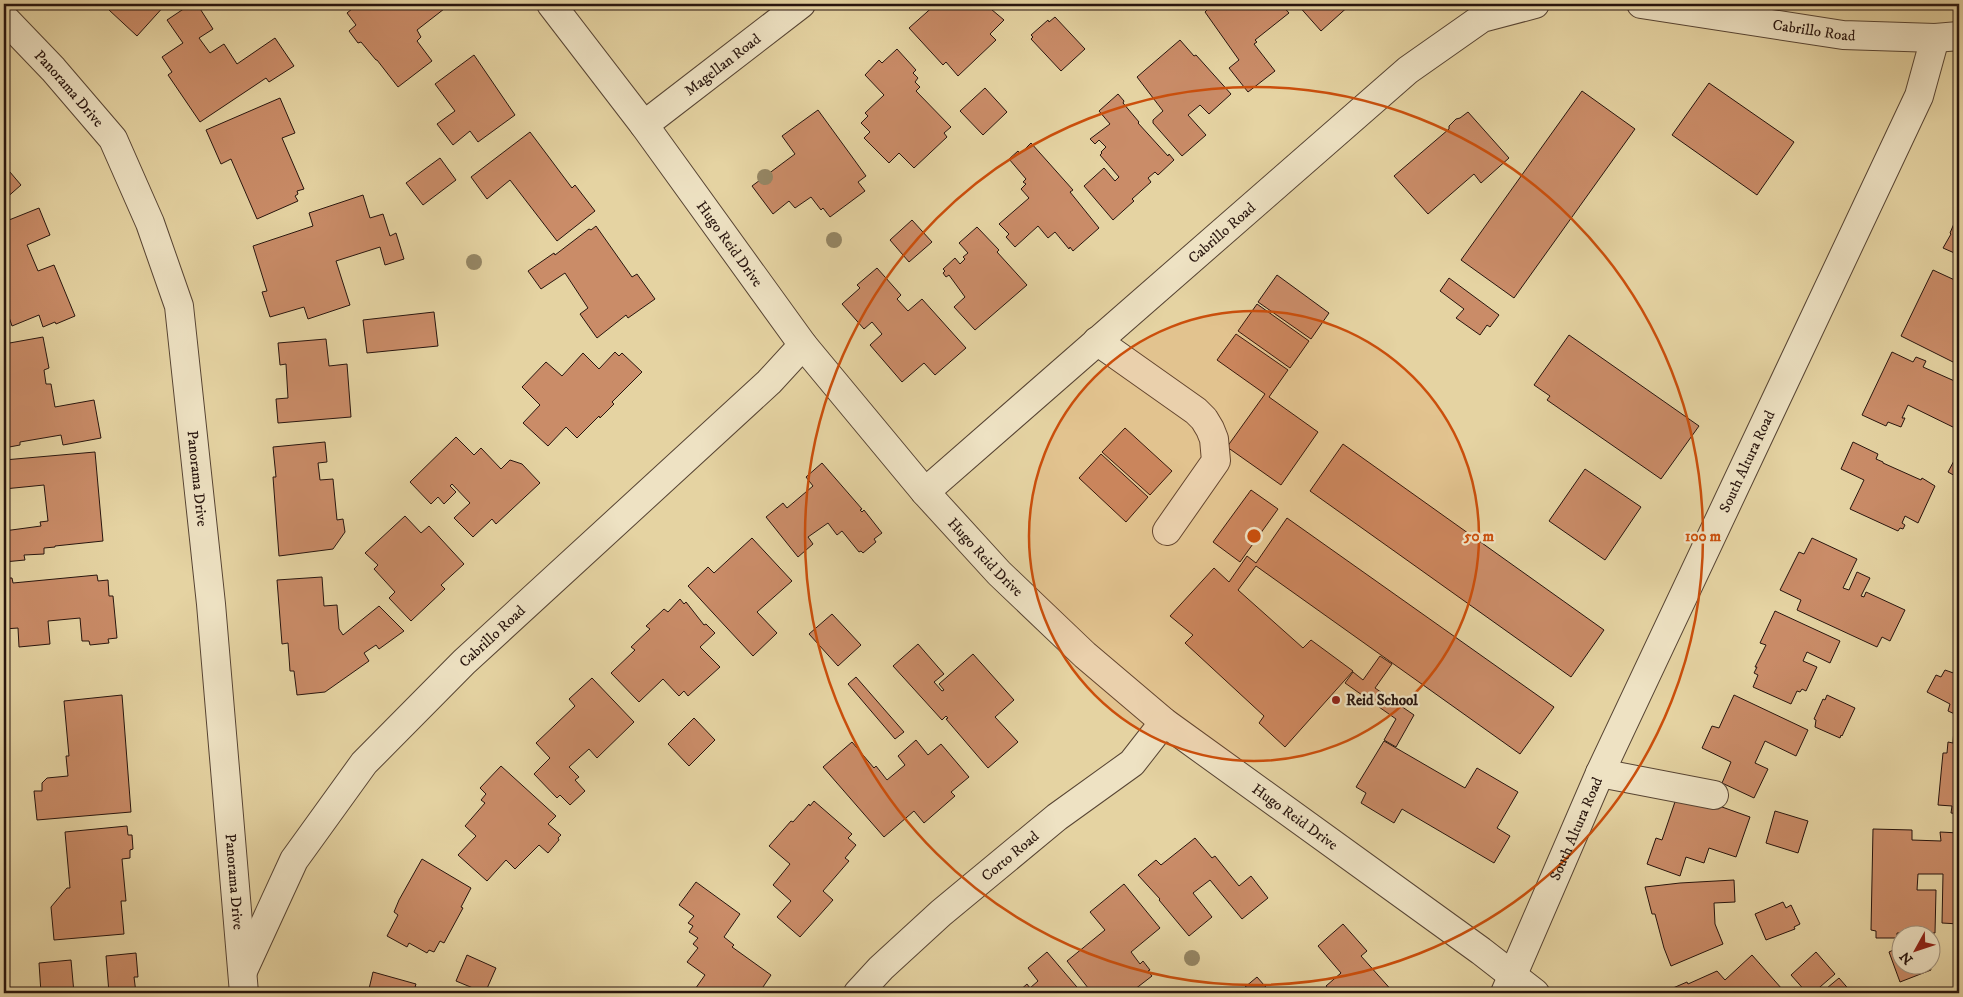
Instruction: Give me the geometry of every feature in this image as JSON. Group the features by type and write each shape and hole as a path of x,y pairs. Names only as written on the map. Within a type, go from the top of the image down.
{"street":[{"name":"Hugo Reid Drive","path":"551,4 644,125 803,345 925,492 999,573 1086,655 1164,722 1509,984 1535,993"},
{"name":"Magellan Road","path":"644,125 801,4"},
{"name":"Cabrillo Road","path":"925,492 1408,70 1482,18 1536,4"},
{"name":"Cabrillo Road","path":"1642,4 1842,35 1947,37"},
{"name":"Panorama Drive","path":"4,18 53,69 113,139 150,223 179,306 211,604 243,983"},
{"name":"South Altura Road","path":"1509,984 1600,773 1947,37"},
{"path":"1097,341 1196,411 1210,429 1216,461 1167,531"},
{"name":"Cabrillo Road","path":"243,983 294,860 364,764 464,662 769,382 803,345"},
{"name":"Corto Road","path":"858,993 881,968 941,913 1057,817 1132,763 1164,722"},
{"path":"1600,773 1714,795"}],"building":[{"path":"114,4 166,4 137,36 109,10"},
{"path":"191,4 197,4 213,29 199,38 210,53 224,44 237,64 275,38 294,66 269,82 266,78 200,122 168,75 172,72 162,57 183,43 167,20"},
{"path":"358,4 397,4 398,6 401,4 439,4 444,9 417,30 421,37 417,41 432,61 398,87 377,60 361,42 358,43 349,31 356,25 347,13"},
{"path":"936,4 985,4 1004,20 990,34 996,40 958,76 946,62 943,65 909,28"},
{"path":"1213,4 1281,4 1289,13 1255,40 1257,42 1254,44 1275,71 1248,92 1229,68 1239,60 1205,12"},
{"path":"1297,4 1351,4 1321,31"},
{"path":"1055,17 1085,49 1061,71 1031,39 1033,37 1031,35 1048,20 1049,22"},
{"path":"1180,40 1231,94 1209,114 1200,105 1188,115 1206,135 1182,156 1153,123 1153,120 1163,111 1137,77"},
{"path":"897,49 916,70 913,73 918,78 915,82 920,87 916,91 951,127 944,133 947,137 914,168 899,153 889,163 864,138 870,132 861,123 868,116 865,113 884,95 865,75 879,60 882,63"},
{"path":"474,55 515,115 478,142 470,131 453,145 437,124 455,111 435,84"},
{"path":"1709,83 1794,142 1757,195 1672,135"},
{"path":"985,88 1007,112 983,135 960,111"},
{"path":"1582,91 1635,129 1514,298 1461,260"},
{"path":"1118,94 1138,123 1168,156 1169,154 1174,160 1158,175 1155,172 1148,178 1151,182 1113,220 1084,186 1104,168 1115,181 1119,177 1100,155 1106,147 1099,140 1095,144 1090,139 1110,124 1099,111"},
{"path":"280,98 295,133 282,138 304,189 297,191 298,194 295,196 298,201 257,219 231,159 221,164 206,130"},
{"path":"818,110 866,176 858,182 865,191 830,217 823,208 821,210 811,197 795,208 789,201 773,214 752,186 795,154 782,136"},
{"path":"1468,112 1509,158 1481,183 1474,174 1428,214 1394,176 1449,129 1449,126 1456,119"},
{"path":"530,132 572,188 575,185 595,211 557,241 510,180 487,199 471,177"},
{"path":"1031,143 1073,190 1070,192 1099,228 1073,251 1070,247 1069,249 1055,232 1048,238 1038,226 1015,247 1006,237 1009,234 999,224 1029,198 1021,189 1026,184 1023,182 1026,179 1009,159 1018,151 1020,154"},
{"path":"440,158 456,180 423,205 406,183"},
{"path":"4,165 21,185 4,200"},
{"path":"363,195 370,218 383,214 390,236 396,233 404,259 385,265 380,247 336,261 350,305 308,319 304,307 270,317 262,292 267,291 253,246 313,226 309,213"},
{"path":"39,208 50,235 27,245 38,271 54,265 75,316 43,327 39,315 12,326 6,308 4,309 4,222"},
{"path":"1959,212 1959,255 1943,248 1951,234"},
{"path":"912,220 932,242 909,262 890,240"},
{"path":"596,226 632,277 637,274 655,299 628,318 626,315 597,338 580,314 588,308 565,273 541,289 528,271 554,253 555,255 589,229 591,230"},
{"path":"977,227 999,250 997,252 1027,285 975,330 954,307 965,297 949,275 946,277 943,269 955,258 960,264 965,259 963,257 968,253 959,243"},
{"path":"877,268 901,295 897,299 908,311 922,299 966,348 935,375 924,363 902,382 870,345 882,334 872,322 864,329 842,304 860,288 857,285"},
{"path":"1933,270 1959,282 1959,365 1901,336"},
{"path":"1277,275 1329,313 1311,339 1258,302"},
{"path":"1449,278 1499,315 1490,327 1487,325 1480,335 1456,318 1464,309 1440,291"},
{"path":"1257,304 1309,341 1290,368 1238,331"},
{"path":"434,312 438,346 367,353 363,320"},
{"path":"1236,334 1288,370 1269,397 1318,432 1281,485 1227,447 1265,394 1217,360"},
{"path":"1569,335 1699,426 1661,479 1547,400 1550,396 1534,385"},
{"path":"43,337 49,368 44,370 46,384 51,384 55,407 94,400 101,438 63,445 61,435 20,442 20,445 4,448 4,344"},
{"path":"326,339 329,366 347,364 351,417 278,423 276,399 288,398 286,364 280,365 278,343"},
{"path":"615,352 619,356 622,353 642,372 612,402 614,404 577,438 566,427 548,446 523,423 540,405 522,387 546,362 562,376 583,353 599,369"},
{"path":"1892,352 1913,362 1916,357 1926,361 1923,367 1959,383 1959,430 1908,405 1902,418 1905,418 1901,427 1888,422 1886,426 1862,415"},
{"path":"1125,428 1172,471 1150,495 1102,452"},
{"path":"456,437 474,455 481,448 501,469 510,460 522,464 540,483 496,524 492,519 473,537 454,518 470,503 452,484 450,486 456,492 444,504 438,497 431,504 410,482"},
{"path":"325,442 327,462 318,463 320,480 333,479 337,520 343,519 345,532 333,549 279,556 273,477 276,477 273,447"},
{"path":"1853,442 1878,454 1876,459 1883,463 1921,480 1922,478 1935,486 1918,523 1905,516 1902,523 1905,525 1903,529 1900,528 1898,531 1850,509 1864,480 1841,469"},
{"path":"1343,444 1604,630 1571,677 1310,491"},
{"path":"95,452 103,541 44,548 44,554 24,555 25,560 4,562 4,531 41,526 40,522 48,521 44,485 4,489 4,460"},
{"path":"1101,454 1148,497 1126,522 1079,478"},
{"path":"1956,457 1959,459 1959,478 1948,472"},
{"path":"822,463 862,509 860,510 862,512 864,510 882,533 874,539 876,542 863,553 859,552 842,531 837,535 828,523 808,537 813,544 798,557 766,517 783,503 787,508 813,486 806,477"},
{"path":"1585,469 1641,507 1605,560 1549,521"},
{"path":"1251,490 1278,509 1240,562 1213,542"},
{"path":"405,516 421,533 429,526 464,564 441,585 445,589 411,621 389,598 395,592 374,569 378,565 365,553"},
{"path":"1287,518 1554,707 1520,754 1256,566 1238,590 1303,648 1311,640 1353,671 1285,747 1259,723 1264,716 1185,643 1193,635 1170,616 1214,568 1229,582 1247,556 1256,563"},
{"path":"752,538 792,581 757,612 777,633 753,656 688,586 708,567 714,573"},
{"path":"1812,538 1857,559 1843,588 1849,590 1857,572 1870,578 1861,596 1864,597 1866,592 1905,610 1890,641 1882,637 1877,647 1797,610 1801,600 1780,590 1799,552 1804,554"},
{"path":"97,575 98,581 108,580 109,596 113,596 117,638 108,639 109,643 90,645 89,641 82,641 80,618 48,621 50,644 19,647 18,628 4,629 4,578 12,578 13,583"},
{"path":"322,577 324,606 337,605 339,629 343,635 379,606 404,631 379,649 376,645 364,653 369,661 325,692 297,695 294,671 290,671 288,643 282,644 277,580"},
{"path":"680,599 684,604 686,602 704,625 706,624 715,633 700,647 720,667 688,696 684,691 679,696 663,679 639,702 611,673 635,650 631,647 650,629 646,626 664,609 668,612"},
{"path":"1775,611 1840,641 1830,663 1807,652 1803,661 1817,667 1806,691 1802,689 1800,692 1797,691 1791,704 1753,687 1758,675 1754,673 1757,667 1755,667 1766,645 1760,643"},
{"path":"832,614 861,645 838,666 809,634"},
{"path":"918,644 944,674 934,682 942,691 944,690 939,684 973,654 1014,700 995,717 1018,742 988,768 946,719 948,718 946,716 942,720 893,666"},
{"path":"1380,656 1392,664 1375,688 1414,715 1396,747 1384,740 1396,719 1345,683 1353,672 1363,680"},
{"path":"1945,670 1959,675 1959,709 1957,715 1948,711 1950,704 1927,692 1936,675 1941,677"},
{"path":"856,677 904,732 895,739 848,684"},
{"path":"592,678 634,722 597,758 589,749 569,767 579,777 575,780 585,791 570,805 560,795 557,798 534,774 550,758 536,743 575,706 569,699"},
{"path":"122,695 131,812 37,820 34,791 42,791 42,783 47,778 68,776 66,756 69,756 64,701"},
{"path":"1734,695 1808,730 1796,756 1765,741 1755,763 1768,769 1754,798 1722,783 1731,762 1702,748 1712,726 1719,728"},
{"path":"1827,695 1855,708 1840,738 1815,727 1816,720 1814,719 1823,699 1825,700"},
{"path":"694,718 715,740 689,766 668,744"},
{"path":"1954,728 1959,729 1959,814 1951,813 1952,806 1938,805 1943,753 1947,753 1948,742 1953,743"},
{"path":"916,740 928,755 941,744 969,777 951,792 955,796 924,823 914,811 884,837 823,767 852,742 887,780 905,765 898,756"},
{"path":"1384,741 1465,788 1477,768 1518,792 1497,828 1510,836 1494,863 1402,809 1394,823 1361,803 1366,793 1356,787"},
{"path":"501,766 556,816 548,824 561,835 548,853 539,845 515,869 506,860 487,881 458,855 476,836 465,826 485,803 481,800 486,794 480,788"},
{"path":"1678,793 1724,804 1722,807 1750,817 1736,857 1709,848 1704,863 1686,857 1680,876 1647,864 1656,838 1662,840"},
{"path":"814,801 852,834 848,838 856,845 845,858 849,861 823,891 833,900 800,937 777,917 791,901 773,885 790,864 769,846 791,821 793,822"},
{"path":"1775,811 1808,821 1798,853 1766,843"},
{"path":"127,826 128,835 132,835 133,849 130,850 130,858 122,859 126,901 121,901 124,934 54,940 51,907 67,888 70,888 65,832"},
{"path":"1873,829 1912,830 1912,840 1941,841 1940,832 1959,833 1959,924 1942,923 1943,874 1918,874 1917,890 1936,890 1935,924 1890,924 1890,938 1876,938 1876,931 1871,930"},
{"path":"1195,838 1212,858 1215,856 1239,886 1251,876 1268,898 1242,919 1210,880 1193,893 1212,917 1189,936 1138,875 1156,860 1161,865"},
{"path":"422,859 471,888 461,907 463,908 444,943 440,941 434,952 429,950 427,953 409,943 407,947 387,936 398,915 394,912 399,900"},
{"path":"1734,880 1735,902 1714,903 1715,924 1723,944 1671,966 1655,914 1652,914 1645,887"},
{"path":"696,882 740,914 724,937 734,945 732,947 771,975 759,993 693,992 705,975 687,962 698,948 693,944 698,938 689,932 693,926 688,923 694,916 679,905"},
{"path":"1124,884 1160,928 1131,952 1140,964 1143,961 1152,976 1130,993 1125,991 1122,993 1092,993 1067,961 1105,930 1090,912"},
{"path":"1783,902 1786,908 1791,905 1800,924 1794,927 1795,929 1766,940 1755,914"},
{"path":"1343,924 1367,951 1361,956 1394,993 1327,993 1330,991 1326,986 1341,973 1318,946"},
{"path":"1047,952 1082,993 1020,993 1019,991 1027,984 1030,988 1038,981 1028,968"},
{"path":"1816,952 1835,974 1813,993 1810,990 1807,993 1791,975"},
{"path":"136,953 138,977 134,977 136,993 109,993 106,956"},
{"path":"467,955 496,968 485,993 456,981"},
{"path":"1752,955 1782,989 1777,993 1676,993 1673,988 1687,982 1688,984 1717,971 1725,980"},
{"path":"71,960 74,993 41,993 39,963"},
{"path":"373,972 416,984 415,987 438,993 368,993"},
{"path":"1897,974 1921,974 1900,982"},
{"path":"1257,977 1271,993 1238,993"},
{"path":"1839,978 1852,993 1821,993"}],"place":[{"name":"Reid School","path":"1336,700"}]}
